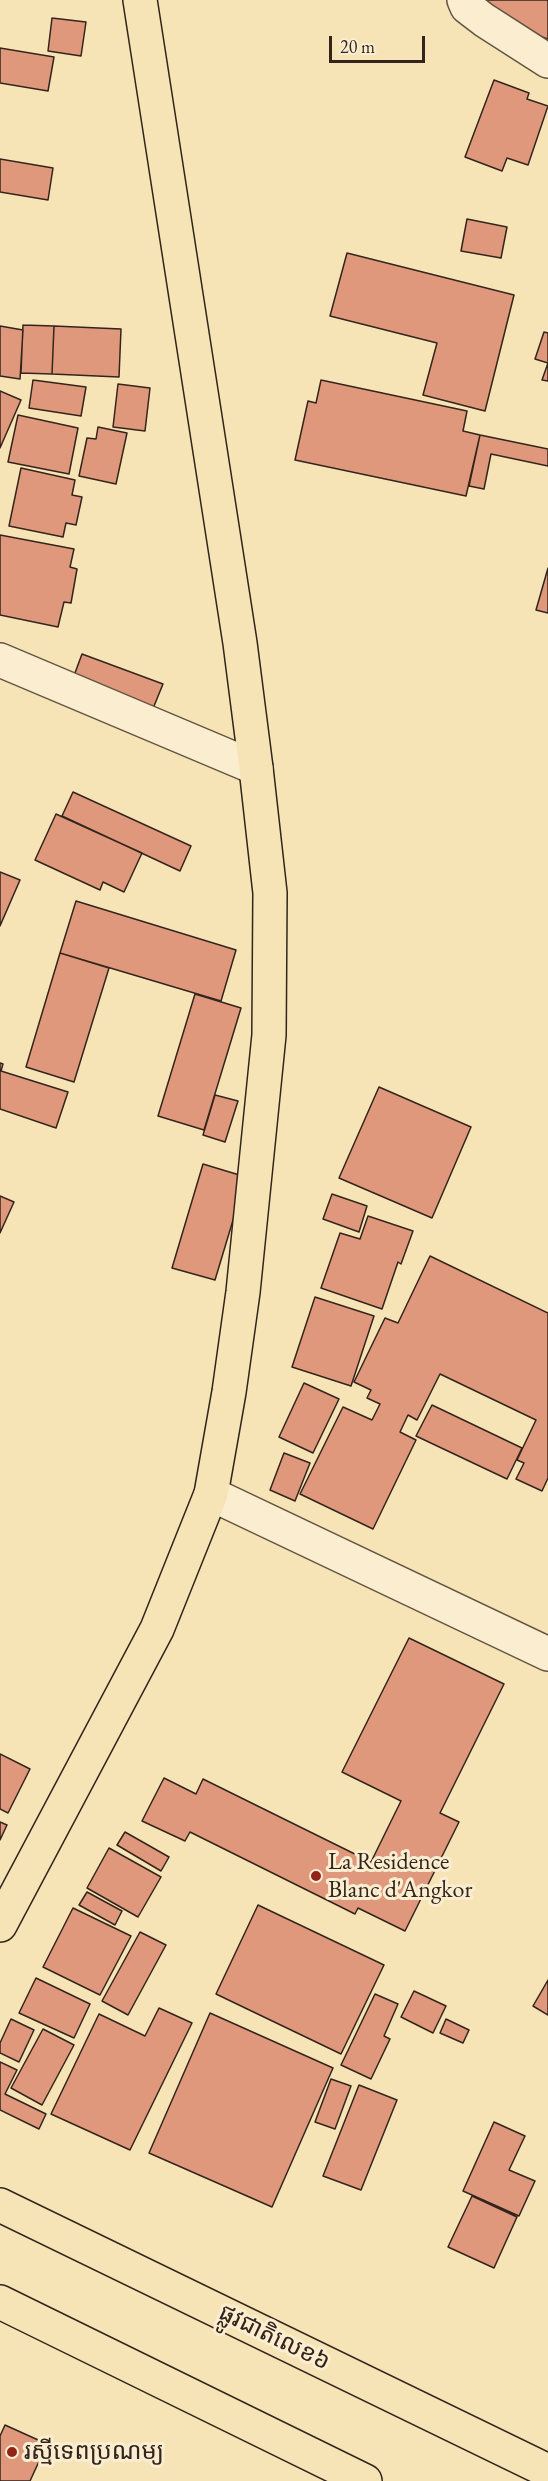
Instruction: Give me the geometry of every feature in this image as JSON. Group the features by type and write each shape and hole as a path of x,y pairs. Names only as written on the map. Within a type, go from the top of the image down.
{"highway":[{"path":"0,1925 157,1629 212,1494 243,1292 268,1035 270,893 256,768 240,644 140,0"},
{"name":"ផ្លូវជាតិលេខ៦","path":"0,2205 548,2471"},
{"path":"0,2302 365,2481"}],"street":[{"path":"464,0 466,7 548,62"},
{"path":"0,660 256,768"},
{"path":"212,1494 548,1654"}],"building":[{"path":"480,0 548,0 548,39 511,26"},
{"path":"52,18 86,22 81,56 48,51"},
{"path":"0,48 54,57 48,91 0,83"},
{"path":"494,80 529,93 527,99 548,106 528,165 507,158 502,171 465,157"},
{"path":"0,159 53,168 48,200 0,192"},
{"path":"467,219 507,227 501,258 461,251"},
{"path":"347,253 514,295 485,411 423,395 437,343 330,316"},
{"path":"23,325 54,326 52,374 21,373"},
{"path":"0,326 23,330 20,379 0,376"},
{"path":"54,326 121,329 119,377 52,374"},
{"path":"544,332 548,333 548,363 535,359"},
{"path":"548,363 548,381 542,380"},
{"path":"33,380 86,387 81,416 29,408"},
{"path":"321,380 467,411 463,431 480,435 466,496 295,460 308,401 316,403"},
{"path":"118,384 150,388 145,431 113,427"},
{"path":"0,391 21,400 0,448"},
{"path":"18,415 78,428 69,474 8,462"},
{"path":"98,427 127,433 116,484 79,476 87,438 96,439"},
{"path":"480,435 548,449 548,466 491,454 484,489 469,486"},
{"path":"21,468 75,480 72,495 82,497 76,525 66,523 63,537 9,526"},
{"path":"0,535 74,549 70,567 77,569 71,603 64,602 58,627 0,615"},
{"path":"548,568 548,613 536,610"},
{"path":"82,654 163,684 152,711 72,681"},
{"path":"73,792 191,846 180,871 62,816"},
{"path":"56,814 142,853 124,892 103,882 100,890 35,860"},
{"path":"0,872 20,880 0,926"},
{"path":"76,901 236,950 221,1001 60,953"},
{"path":"60,953 109,968 74,1082 26,1067"},
{"path":"195,994 241,1008 204,1130 158,1116"},
{"path":"0,1063 3,1064 1,1071 68,1092 56,1128 0,1109"},
{"path":"379,1087 471,1127 432,1218 339,1178"},
{"path":"215,1095 238,1101 225,1142 203,1135"},
{"path":"203,1164 246,1177 215,1280 172,1268"},
{"path":"332,1194 367,1206 359,1232 323,1219"},
{"path":"0,1196 14,1202 0,1233"},
{"path":"368,1216 413,1231 401,1264 398,1262 382,1309 321,1288 340,1233 360,1239"},
{"path":"430,1256 548,1313 548,1478 542,1491 516,1479 524,1463 517,1460 536,1420 440,1374 417,1420 408,1415 400,1432 416,1440 373,1529 300,1494 343,1407 372,1420 380,1404 367,1398 371,1390 354,1382 385,1318 398,1323"},
{"path":"315,1297 374,1316 351,1386 292,1367"},
{"path":"304,1383 339,1399 313,1453 279,1437"},
{"path":"432,1405 522,1448 507,1479 416,1436"},
{"path":"284,1453 310,1463 295,1501 270,1490"},
{"path":"409,1638 504,1684 440,1813 459,1822 405,1931 358,1908 355,1914 190,1832 185,1841 142,1821 164,1778 196,1794 203,1779 371,1862 401,1801 342,1772"},
{"path":"0,1754 30,1769 8,1813 0,1809"},
{"path":"0,1822 7,1825 0,1840"},
{"path":"125,1832 169,1857 161,1871 117,1845"},
{"path":"109,1848 161,1877 138,1917 87,1888"},
{"path":"87,1892 122,1911 115,1925 79,1905"},
{"path":"258,1905 384,1965 341,2054 216,1994"},
{"path":"73,1908 131,1936 100,1995 43,1967"},
{"path":"140,1932 166,1945 128,2015 102,2001"},
{"path":"36,1978 90,2004 74,2038 19,2013"},
{"path":"548,1980 548,2015 533,2006"},
{"path":"414,1991 446,2006 433,2033 401,2017"},
{"path":"375,1994 398,2004 384,2036 390,2039 371,2079 341,2065"},
{"path":"159,2008 192,2023 130,2150 51,2114 99,2014 145,2036"},
{"path":"210,2013 333,2068 272,2207 149,2153"},
{"path":"11,2019 34,2030 19,2062 0,2053 0,2043"},
{"path":"446,2019 469,2030 463,2043 440,2033"},
{"path":"43,2029 74,2045 42,2105 11,2088"},
{"path":"0,2062 17,2070 5,2094 46,2114 39,2129 0,2110"},
{"path":"331,2079 351,2086 335,2129 315,2122"},
{"path":"359,2085 397,2100 361,2190 323,2176"},
{"path":"494,2122 525,2136 509,2170 535,2181 519,2216 463,2191"},
{"path":"472,2196 517,2217 494,2268 448,2247"},
{"path":"5,2425 47,2444 30,2481 0,2481 0,2436"}],"place":[{"name":"La Residence Blanc d'Angkor","path":"316,1876"},
{"name":"រស្មីទេពប្រណម្យ","path":"12,2452"}]}
